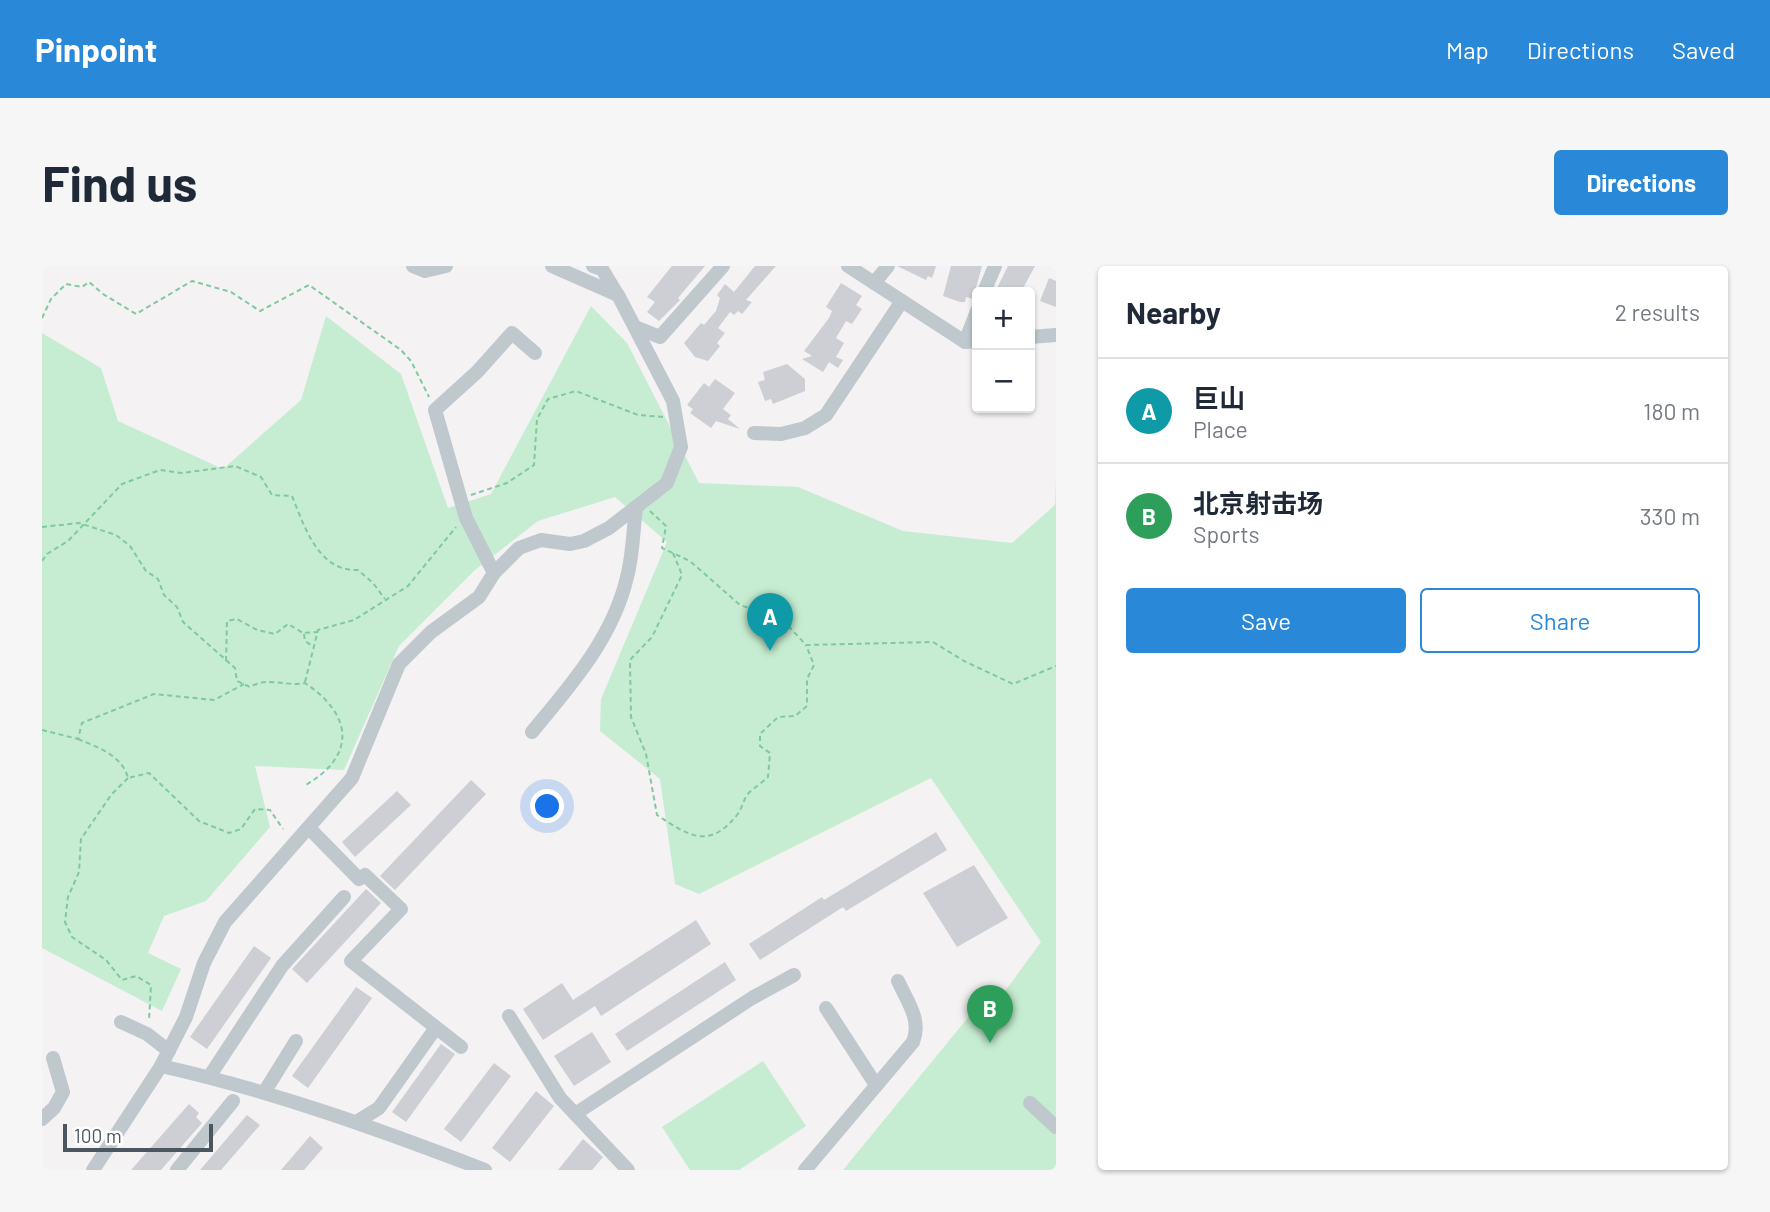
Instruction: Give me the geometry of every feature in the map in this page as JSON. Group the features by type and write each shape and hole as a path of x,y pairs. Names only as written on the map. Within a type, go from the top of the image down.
{"street":[{"path":"413,266 425,271 446,266"},
{"path":"552,266 618,295"},
{"path":"635,327 660,337 723,266"},
{"path":"848,266 971,342"},
{"path":"874,283 888,266"},
{"path":"986,287 995,266"},
{"path":"93,1170 169,1051 186,1017 204,963 225,922 352,778 399,664 421,641 478,597 494,573 519,548 541,540 570,544 584,541 667,483 681,447 673,401 618,295 600,267"},
{"path":"754,433 781,434 805,429 826,415 902,301"},
{"path":"494,573 466,518 435,410 512,333 535,353"},
{"path":"1035,337 1056,335"},
{"path":"532,732 589,662 619,601 627,578 639,505"},
{"path":"309,828 359,879 365,875 401,909 351,961 435,1030 461,1047"},
{"path":"209,1077 282,966 344,897"},
{"path":"575,1114 752,998 794,975"},
{"path":"805,1170 913,1042 917,1032 916,1019 898,981"},
{"path":"826,1008 876,1084"},
{"path":"509,1016 561,1098 628,1170"},
{"path":"121,1022 148,1034 169,1051"},
{"path":"358,1121 379,1108 435,1030"},
{"path":"265,1091 296,1041"},
{"path":"42,1119 54,1108 62,1092 53,1058"},
{"path":"161,1066 265,1091 358,1121 485,1170"},
{"path":"177,1170 233,1101"},
{"path":"1030,1103 1056,1127"}],"path":[{"path":"42,318 51,299 66,284 82,287 89,282 136,314 192,281 231,292 260,311 309,285 401,350 411,361 435,410"},
{"path":"460,498 507,483 534,464 537,418 548,399 576,391 638,415 676,419"},
{"path":"42,561 47,554 68,541 122,484 160,470 182,473 235,466 261,477 272,495 292,496 320,554 350,571 358,570 373,583 385,599"},
{"path":"639,505 666,526 662,548 690,561 740,605 782,619 806,645 814,665 807,680 807,706 795,716 778,717 760,734 761,746 770,753 768,777 746,796 740,812 721,833 701,837 685,834 657,815 646,754 631,717 630,660 652,637 682,575 673,554"},
{"path":"226,662 227,621 237,619 257,630 275,634 288,624 303,633 318,632 354,620 408,586 425,563 441,550 446,537 466,518"},
{"path":"42,527 66,522 84,524 116,535 130,546 146,571 158,579 164,596 177,607 183,621 235,668 237,681 250,688 262,681 295,685 305,683 324,696 337,713 342,736 336,763 304,786"},
{"path":"305,683 318,632"},
{"path":"303,633 304,641 316,647"},
{"path":"806,645 933,642 964,662 1013,684 1056,666"},
{"path":"78,739 82,723 153,694 214,701 244,684"},
{"path":"42,730 78,739 107,751 125,770 128,778"},
{"path":"148,1034 151,985 136,976 122,981 100,956 72,937 65,922 68,897 79,872 81,839 111,795 128,778 149,773 199,821 229,833 241,828 255,809 270,810 283,829"}],"green space":[{"path":"591,306 627,343 699,483 798,487 903,531 1012,543 1055,505 1056,479 1056,1170 843,1170 984,998 1006,990 1041,942 931,778 699,894 675,884 660,779 600,731 601,699 667,542 615,497 538,521 475,570 399,646 344,770 255,766 270,827 206,901 164,916 148,953 181,969 162,1011 42,948 42,333 101,368 118,421 223,469 301,400 326,316 401,374 448,508 491,494"},
{"path":"763,1061 806,1126 739,1170 690,1170 662,1127"}],"building":[{"path":"672,266 705,266 678,298 680,300 659,321 647,312 655,302 647,297"},
{"path":"755,266 776,266 746,300 752,302 742,314 738,311 734,315 730,312 718,328 725,333 717,343 720,346 708,361 695,357 684,343 701,323 704,325 716,311 720,298 717,295 725,284 734,292"},
{"path":"897,266 936,266 932,278 928,276 926,280"},
{"path":"951,266 982,266 976,287 972,287 972,299 966,297 965,302 960,302 943,296"},
{"path":"1008,266 1035,266 1024,287 998,287"},
{"path":"1049,278 1056,281 1056,307 1040,301"},
{"path":"841,283 862,296 856,305 862,309 852,324 846,321 836,338 844,343 836,357 843,360 838,368 829,362 823,372 802,359 812,356 804,351 829,318 832,311 826,307"},
{"path":"787,364 805,379 805,391 773,404 771,399 765,401 758,382 765,380 763,372"},
{"path":"715,379 735,393 723,409 731,415 728,419 740,429 716,421 711,428 690,413 693,409 687,405 704,383 709,387"},
{"path":"471,780 486,794 395,890 380,876"},
{"path":"397,791 411,805 355,857 342,842"},
{"path":"936,832 947,850 846,911 843,907 760,960 749,944 822,897 824,900"},
{"path":"974,865 1008,918 957,947 923,893"},
{"path":"366,889 381,903 307,983 292,969"},
{"path":"696,920 711,944 601,1016 595,1006 543,1040 523,1009 562,983 573,1000"},
{"path":"254,946 271,958 207,1049 190,1037"},
{"path":"725,962 736,980 627,1051 615,1034"},
{"path":"356,987 372,998 308,1088 292,1076"},
{"path":"592,1032 611,1062 574,1086 554,1056"},
{"path":"441,1044 455,1054 406,1122 392,1112"},
{"path":"494,1063 511,1076 461,1142 444,1129"},
{"path":"536,1091 554,1106 510,1162 492,1148"},
{"path":"189,1104 199,1113 196,1117 202,1123 161,1170 131,1170"},
{"path":"247,1115 260,1125 221,1170 200,1170"},
{"path":"310,1136 323,1148 304,1170 281,1170"},
{"path":"583,1139 603,1157 592,1170 558,1170"}],"place":[{"name":"巨山","path":"770,651"},
{"name":"北京射击场","path":"990,1043"}]}
